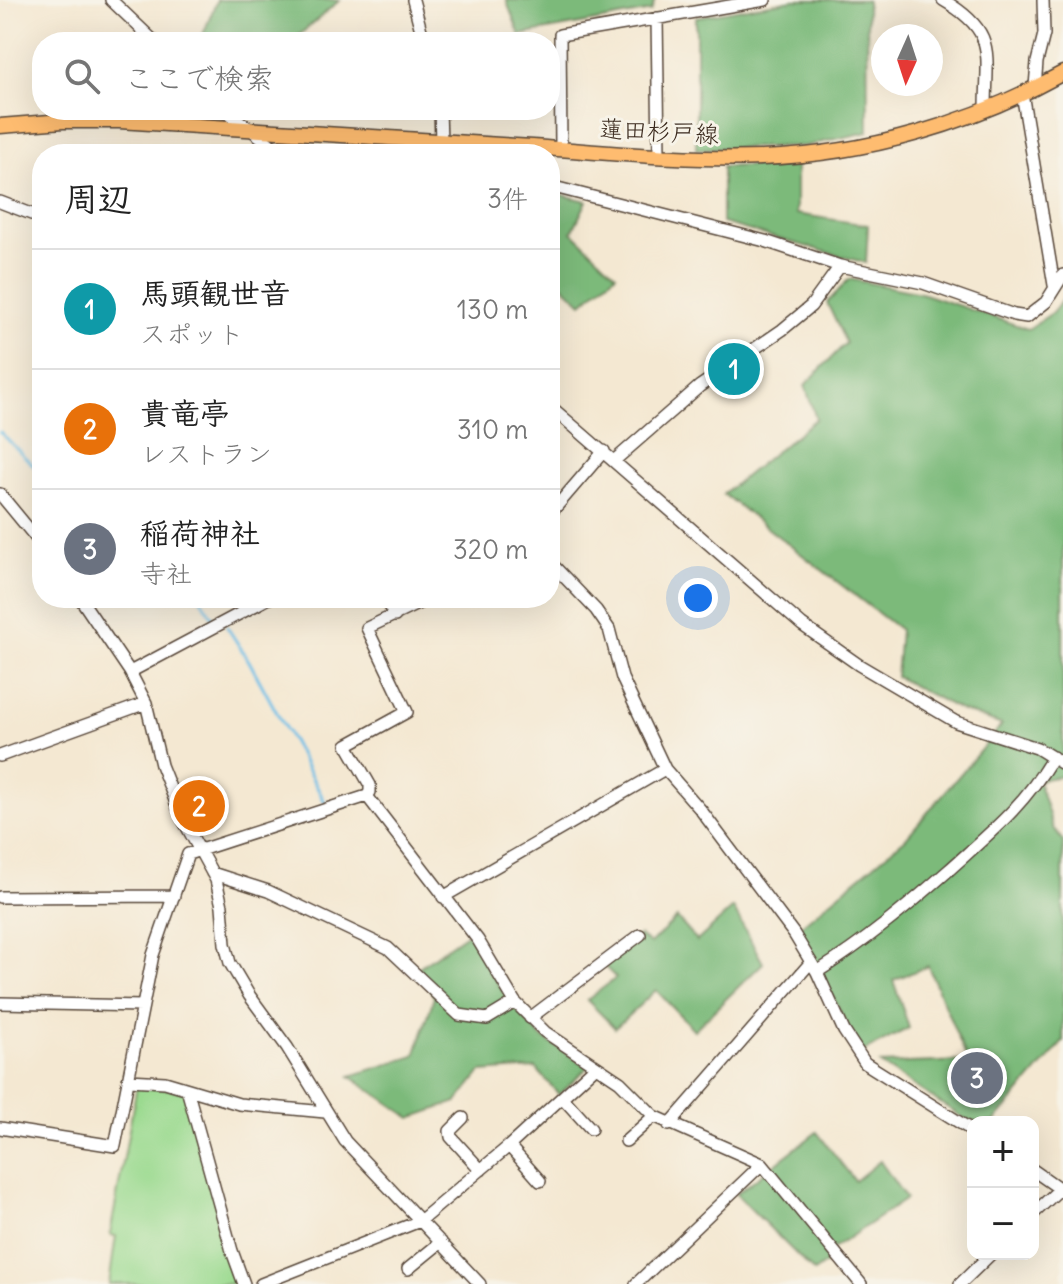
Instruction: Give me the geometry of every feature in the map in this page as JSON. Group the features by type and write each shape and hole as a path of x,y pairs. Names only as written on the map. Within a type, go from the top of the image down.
{"main road":[{"name":"蓮田杉戸線","path":"561,149 760,158 822,152 887,140 986,110 1063,73"},
{"name":"蓮田杉戸線","path":"0,126 64,120"},
{"name":"蓮田杉戸線","path":"163,120 486,144"}],"street":[{"path":"111,0 145,32"},
{"path":"413,0 421,32"},
{"path":"561,149 560,35 765,0"},
{"path":"943,0 974,20 983,34 986,110"},
{"path":"1043,0 1044,34 1029,90 1054,285"},
{"path":"657,18 659,155"},
{"path":"237,120 269,144"},
{"path":"440,120 441,141"},
{"path":"560,189 765,241 840,266 923,283 990,309 1027,317 1046,302 1063,275"},
{"path":"0,202 32,214"},
{"path":"615,460 700,386 782,330 811,306 840,266"},
{"path":"560,414 802,625 875,677 956,722 1037,748 1058,761 1008,818 895,916 848,953 814,967 669,1125"},
{"path":"560,502 604,451"},
{"path":"0,494 32,533"},
{"path":"560,572 596,610 609,629 622,678 665,769 700,809 794,934 814,967 844,1031 865,1063 967,1127"},
{"path":"87,608 130,672 146,703 161,765 182,818 212,873 222,906 230,963 300,1066 345,1141 480,1284"},
{"path":"130,672 250,608"},
{"path":"390,608 395,616"},
{"path":"0,1128 115,1146 153,955 188,854 367,796 370,785 347,745 407,712 367,628 411,608"},
{"path":"0,756 146,703"},
{"path":"443,897 665,769"},
{"path":"367,796 478,940 515,1002 530,1018 545,1032 620,1082 654,1116 762,1164 861,1284"},
{"path":"212,873 268,891 388,948 459,1015 487,1019 515,1002"},
{"path":"0,897 174,896"},
{"path":"530,1018 640,935"},
{"path":"0,1003 142,1006"},
{"path":"261,1284 420,1221 509,1146 596,1066"},
{"path":"129,1080 165,1082 239,1104 325,1112"},
{"path":"187,1089 244,1284"},
{"path":"562,1097 591,1129"},
{"path":"626,1141 654,1116"},
{"path":"463,1118 450,1131 451,1137 481,1170"},
{"path":"509,1146 540,1181"},
{"path":"645,1281 762,1164"},
{"path":"1039,1174 1062,1189 1039,1209"},
{"path":"408,1269 445,1246"},
{"path":"960,1284 985,1260"}],"green space":[{"path":"217,0 340,0 303,32 204,32"},
{"path":"506,0 655,0 651,11 536,32 519,32"},
{"path":"793,0 867,0 868,132 805,146 696,149 696,17"},
{"path":"796,164 796,214 868,225 866,263 722,223 722,167"},
{"path":"560,194 587,201 572,232 616,274 582,303 560,282"},
{"path":"849,279 921,293 1028,329 1052,313 1063,299 1063,776 1038,780 1053,828 1063,841 1063,1042 999,1116 967,1116 967,1120 880,1064 968,1061 928,966 893,980 909,1028 861,1053 798,928 906,838 1002,725 960,710 896,677 900,630 723,494 816,419 805,385 846,343 827,303"},
{"path":"733,908 763,963 694,1030 656,990 615,1028 587,1000 616,978 603,965 639,935 650,944 677,918 697,941"},
{"path":"468,933 508,1000 540,1036 588,1067 559,1095 536,1068 481,1072 457,1102 411,1118 350,1076 415,1056 434,997 419,967"},
{"path":"137,1085 185,1091 238,1284 109,1284 116,1236 110,1235"},
{"path":"817,1132 855,1181 880,1161 906,1199 825,1254 829,1261 814,1272 736,1194"}],"waterway":[{"path":"0,432 32,464"},
{"path":"206,608 213,618"},
{"path":"227,627 249,661 325,802"}],"place":[{"name":"馬頭観世音","path":"734,369"},
{"name":"貴竜亭","path":"199,806"},
{"name":"稲荷神社","path":"977,1078"}]}
